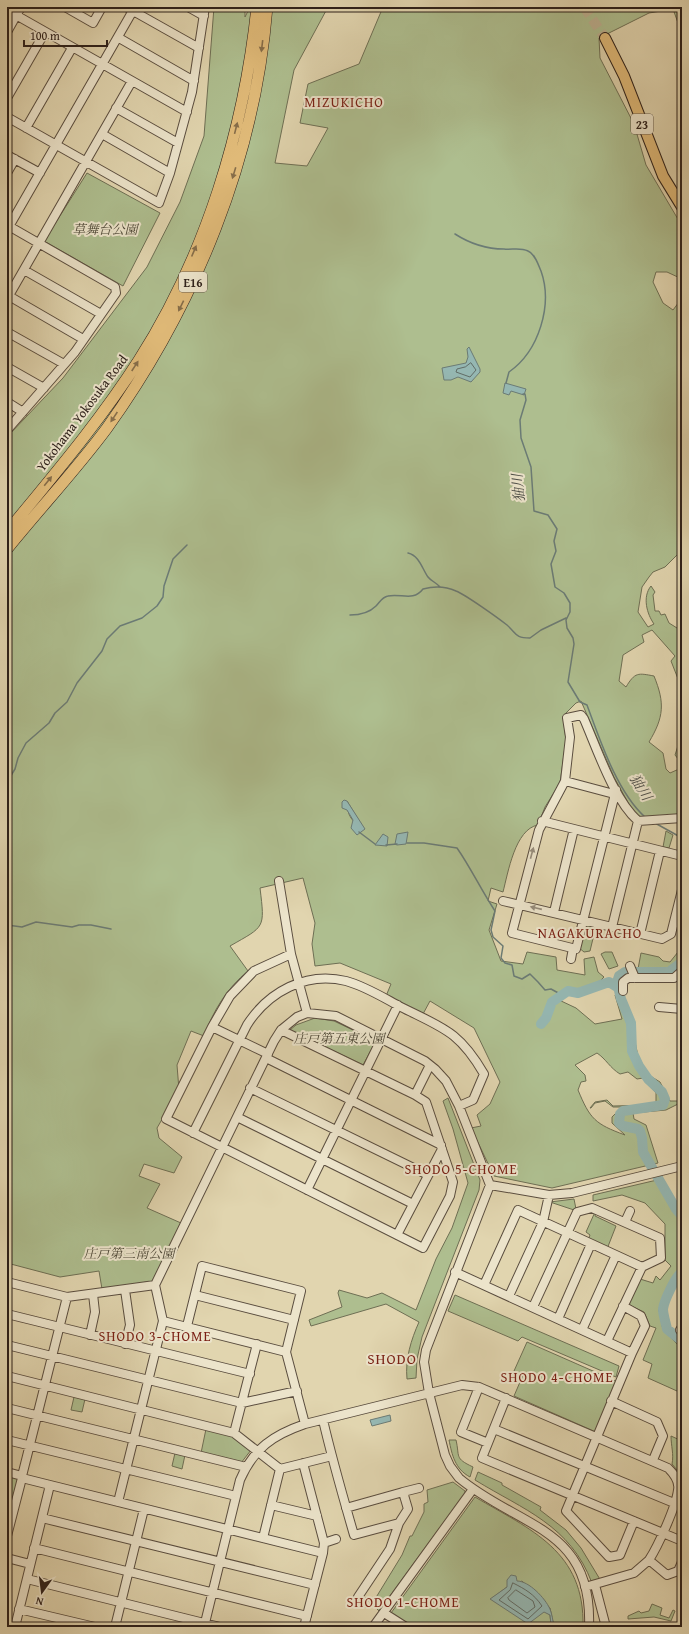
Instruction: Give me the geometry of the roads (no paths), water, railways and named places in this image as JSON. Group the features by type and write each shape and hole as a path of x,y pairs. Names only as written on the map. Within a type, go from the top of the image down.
{"highway":[{"path":"242,100 252,7"},
{"name":"Yokohama Yokosuka Road","path":"7,549 28,515 107,407 140,358 182,279 210,214 223,173 242,100 252,52 257,7"},
{"name":"Yokohama Yokosuka Road","path":"7,532 28,515 106,428 135,386 176,317 201,266 228,194 247,127 261,55 267,7"}],"main road":[{"name":"23","path":"605,38 624,76 663,176 682,205"}],"street":[{"path":"7,32 21,7"},
{"path":"65,7 93,23 102,7"},
{"path":"188,7 204,16"},
{"path":"7,117 159,203 170,173 187,112 194,81 205,7"},
{"path":"7,430 75,352 116,293 115,287 8,227 102,64 119,38 132,8 199,48"},
{"path":"7,10 187,112"},
{"path":"7,98 46,32"},
{"path":"119,38 194,81"},
{"path":"26,128 72,48"},
{"path":"83,339 8,298 132,80"},
{"path":"116,108 178,143"},
{"path":"102,134 170,173"},
{"path":"7,154 40,173"},
{"path":"7,173 15,159"},
{"path":"24,270 101,314"},
{"path":"7,332 64,364"},
{"path":"7,367 44,388"},
{"path":"7,402 23,412"},
{"path":"573,948 512,932 542,821 565,781 570,737 567,718 580,716 584,719 615,792 632,816 646,821 682,818"},
{"path":"565,781 615,792"},
{"path":"571,959 573,948 576,948 615,792"},
{"path":"542,821 682,856"},
{"path":"612,927 632,843 646,821"},
{"path":"554,912 574,829"},
{"path":"640,934 660,851"},
{"path":"278,881 291,954 307,1013"},
{"path":"503,901 662,939 671,934 681,895"},
{"path":"281,1030 415,1095 426,1102 453,1182 450,1196 423,1248 166,1120 212,1027 230,996 254,971 291,954"},
{"path":"630,966 635,978"},
{"path":"623,991 623,982 628,978 674,978 682,971"},
{"path":"193,1133 256,1011 267,1000 287,987 319,979 346,981 449,1030 463,1043 476,1060 484,1074 473,1100 459,1106"},
{"path":"307,1190 398,1005"},
{"path":"660,1007 682,1009"},
{"path":"118,1502 163,1321 155,1285 250,1088 281,1030 296,1017 307,1013 336,1016 430,1065 446,1081 459,1106 490,1185 426,1350 424,1362 429,1393 445,1455 450,1466 459,1478 473,1488 544,1530 555,1538 573,1556 586,1587 589,1606 589,1627"},
{"path":"212,1027 240,1040 267,1056 441,1147"},
{"path":"415,1095 430,1065"},
{"path":"250,1088 428,1175"},
{"path":"237,1117 413,1204"},
{"path":"397,1234 441,1147"},
{"path":"490,1185 549,1195 572,1193 682,1166"},
{"path":"509,1296 543,1222 549,1195"},
{"path":"533,1308 577,1212 592,1208 625,1222 660,1238 661,1258 642,1267 607,1341"},
{"path":"484,1285 518,1210 642,1267"},
{"path":"625,1222 630,1211"},
{"path":"558,1319 592,1244"},
{"path":"582,1330 616,1256"},
{"path":"187,1326 202,1266 301,1290 286,1352 305,1424"},
{"path":"455,1272 632,1352"},
{"path":"7,1282 66,1297 155,1285"},
{"path":"125,1290 130,1325 125,1344"},
{"path":"90,1335 96,1312 92,1294"},
{"path":"195,1295 294,1320"},
{"path":"7,1536 66,1297"},
{"path":"623,1306 642,1316 645,1326 632,1352 596,1436 566,1511 609,1557 620,1555 634,1521"},
{"path":"7,1314 155,1352 250,1374"},
{"path":"163,1321 286,1352"},
{"path":"234,1432 257,1344"},
{"path":"7,1345 242,1403 297,1391"},
{"path":"7,1376 234,1432 280,1469"},
{"path":"204,1625 236,1496 246,1467 258,1451 269,1440 285,1431 305,1424 462,1385 479,1387 506,1398 652,1460 668,1468 675,1474 679,1489 649,1560 634,1573 586,1587"},
{"path":"479,1387 461,1432 488,1443"},
{"path":"506,1398 482,1458 682,1541"},
{"path":"611,1401 657,1422 663,1436 652,1460"},
{"path":"7,1408 246,1467"},
{"path":"323,1420 354,1535 399,1524"},
{"path":"494,1429 674,1503"},
{"path":"7,1440 236,1496"},
{"path":"280,1469 332,1456"},
{"path":"304,1463 324,1543 323,1553 304,1627"},
{"path":"263,1538 280,1469"},
{"path":"7,1472 50,1485 323,1553"},
{"path":"15,1627 50,1485"},
{"path":"346,1508 419,1488"},
{"path":"373,1627 473,1488"},
{"path":"365,1603 358,1597 390,1549 399,1524 408,1508 403,1492"},
{"path":"271,1505 317,1516"},
{"path":"115,1627 144,1509"},
{"path":"42,1518 219,1563 315,1585"},
{"path":"324,1543 336,1539"},
{"path":"34,1548 307,1616"},
{"path":"7,1558 30,1564"},
{"path":"649,1560 667,1575 678,1571 682,1562"},
{"path":"27,1579 121,1602 204,1625 220,1627"},
{"path":"595,1585 606,1627"},
{"path":"19,1609 94,1627"},
{"path":"384,1613 406,1627"}],"water":[{"path":"469,347 480,369 480,372 471,382 458,377 451,380 444,380 442,368 466,363 468,357 467,349"},
{"path":"505,383 526,389 524,395 511,391 509,395 503,393"},
{"path":"344,800 347,801 365,829 357,835 351,828 353,820 347,810 342,808 342,802"},
{"path":"408,832 406,844 395,844 397,834"},
{"path":"383,834 388,837 387,846 375,845"},
{"path":"390,1415 391,1421 372,1426 370,1420"},
{"path":"511,1575 516,1576 517,1581 531,1587 544,1600 551,1611 554,1627 549,1627 551,1625 550,1615 544,1612 528,1624 490,1599 507,1587 507,1580"}],"waterway":[{"name":"㹨川","path":"455,234 472,243 485,247 498,249 522,249 528,251 534,257 541,271 545,298 541,326 528,352 509,372 506,383"},
{"name":"㹨川","path":"523,394 525,394 526,400 520,420 521,438 531,467 534,511 548,515 557,529 554,541 556,551 551,564 555,587 564,593 570,603 570,612 566,620 567,628 573,638 574,644 568,682 580,702 587,705 610,765 618,780 626,794 645,817"},
{"path":"7,782 15,769 18,758 26,743 49,723 55,713 67,702 77,683 102,651 107,639 120,626 142,618 157,606 163,597 164,586 173,559 187,545"},
{"path":"408,553 418,560 428,577 440,587"},
{"path":"350,615 367,612 386,597 393,595 411,596 419,593 423,589 440,587 452,589 461,593 503,622 521,637 530,638 541,630 566,618"},
{"name":"㹨川","path":"655,823 682,838"},
{"path":"359,832 375,844"},
{"path":"407,843 424,843 457,848 495,911 491,930 493,937 503,946 501,958 505,963 512,965 514,976 522,979 530,974 545,990 551,989 562,995"},
{"path":"386,845 397,844"},
{"path":"7,925 22,927 36,922 72,927 79,925 91,925 111,929"},
{"name":"㹨川","path":"682,962 669,972 625,972 619,976 617,982 621,999 631,1023 632,1051 639,1066 648,1079 662,1092 665,1099 663,1105 623,1111 620,1114 619,1123 623,1126 638,1129 640,1131 643,1152 676,1209 682,1216"},
{"path":"541,1024 546,1018 552,1002 568,991 578,993 609,982 617,987"},
{"name":"㹨川","path":"682,1272 670,1289 663,1309 667,1329 682,1341"}],"tunnel":[{"path":"584,7 605,38"}],"district":[{"name":"MIZUKICHO","path":"344,102"},
{"name":"NAGAKURACHO","path":"590,933"},
{"name":"SHODO 5-CHOME","path":"461,1169"},
{"name":"SHODO 3-CHOME","path":"155,1336"},
{"name":"SHODO","path":"392,1358"},
{"name":"SHODO 4-CHOME","path":"557,1377"},
{"name":"SHODO 1-CHOME","path":"403,1602"}],"park label":[{"name":"草舞台公園","path":"105,229"},
{"name":"庄戸第五東公園","path":"339,1038"},
{"name":"庄戸第三南公園","path":"129,1253"}]}
